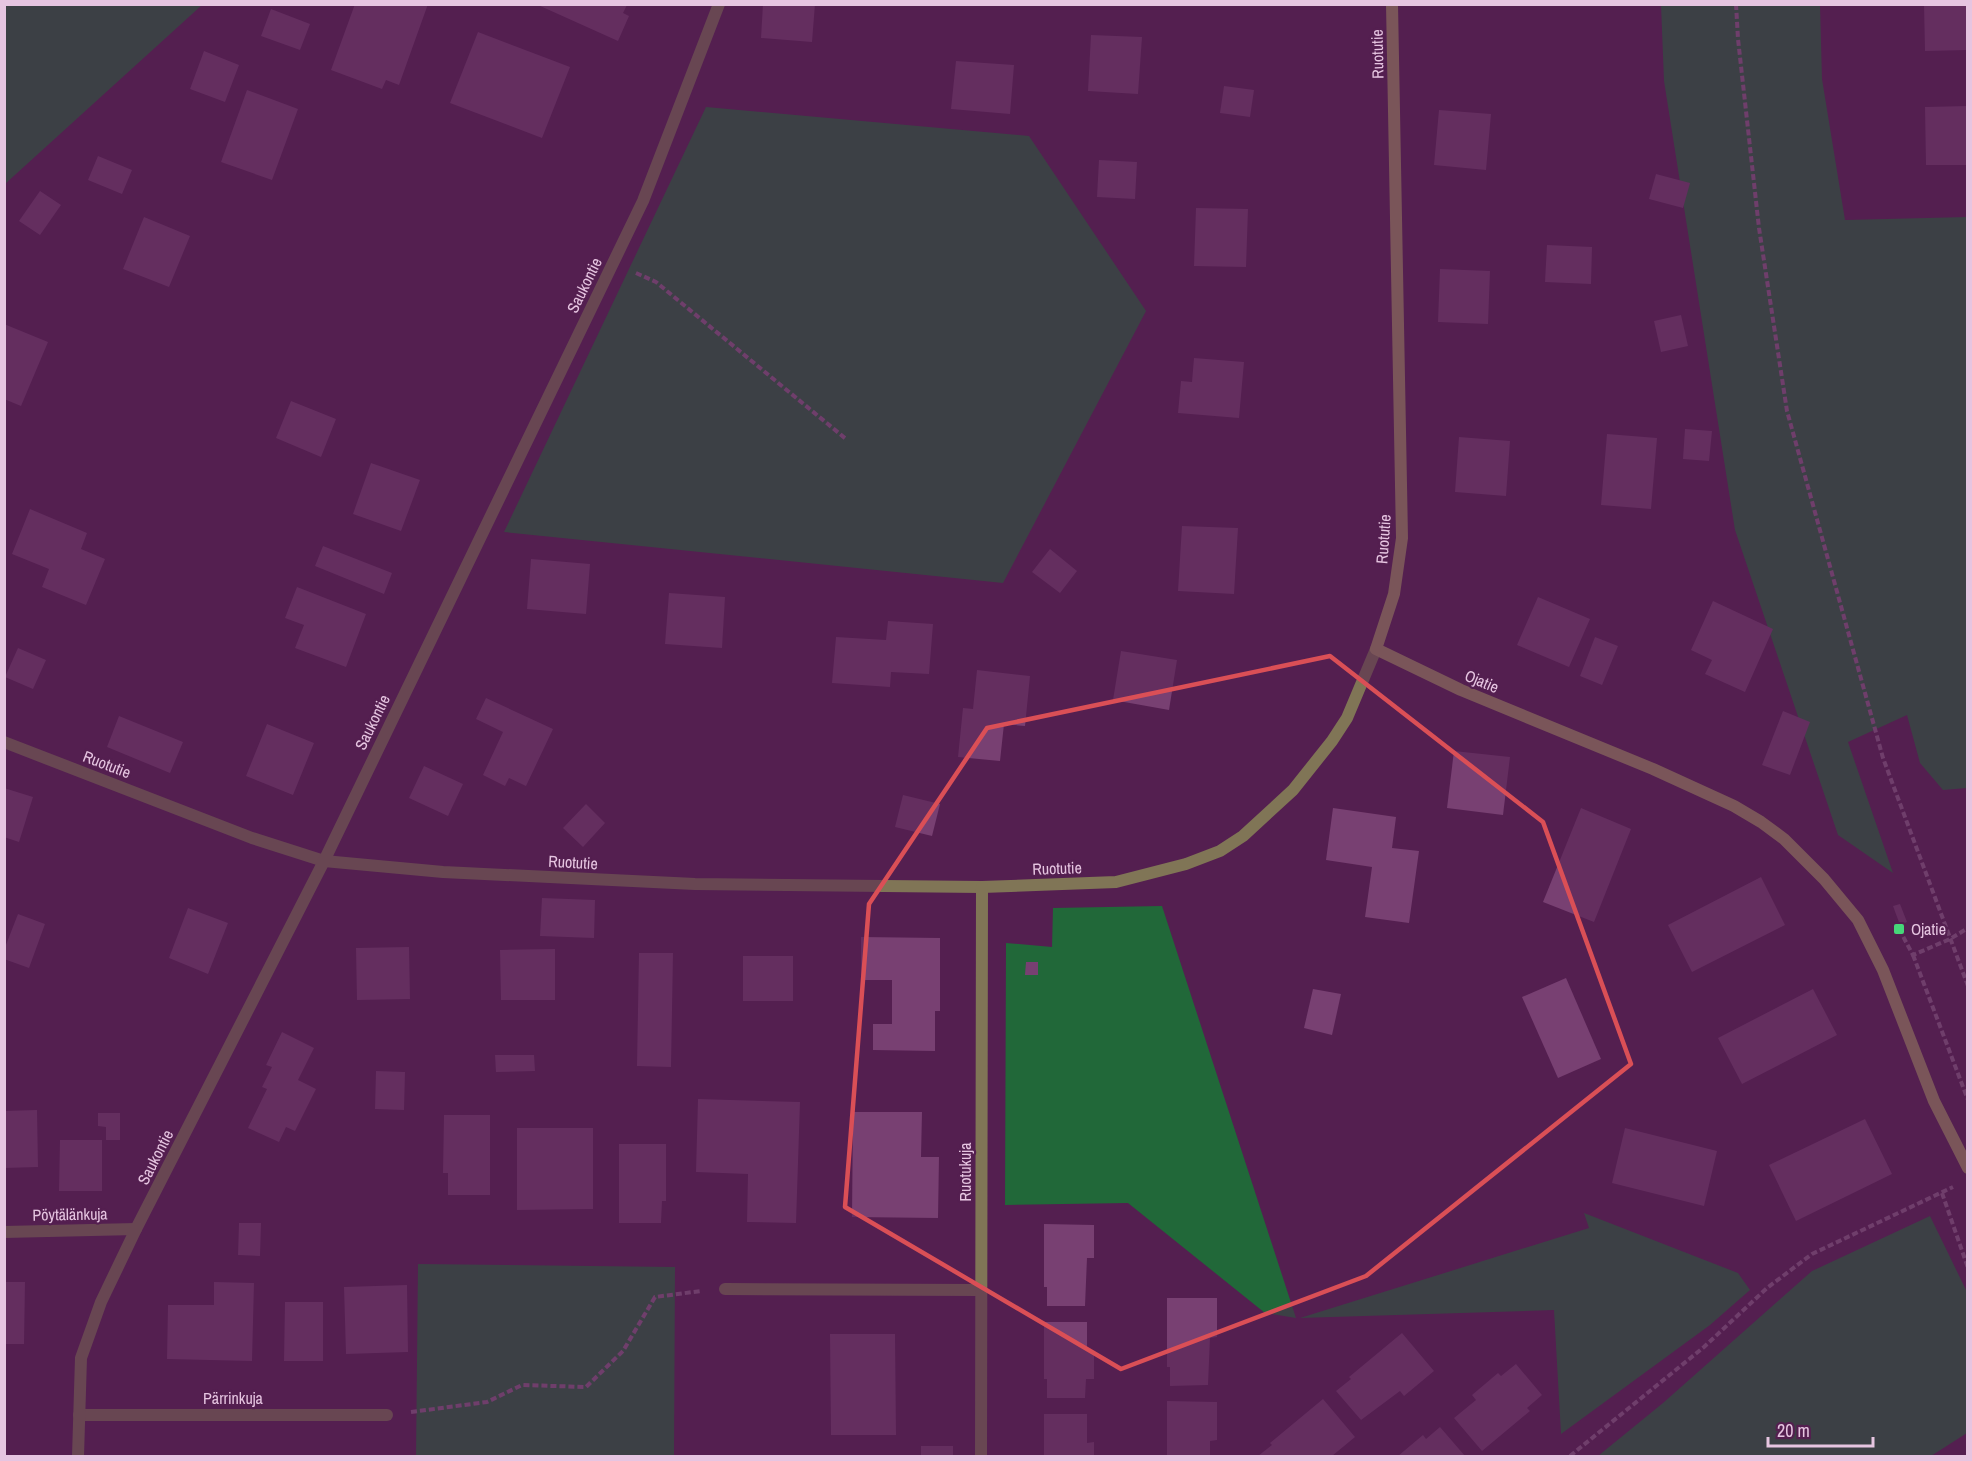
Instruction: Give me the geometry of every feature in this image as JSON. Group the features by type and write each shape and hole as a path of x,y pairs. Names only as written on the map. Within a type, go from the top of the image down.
{"street":[{"name":"Saukontie","path":"78,1456 81,1358 101,1302 136,1228 324,861 643,201 719,4"},
{"name":"Ruotutie","path":"4,742 252,838 324,861 442,872 695,884 982,887 1116,882 1186,864 1220,851 1243,836 1293,790 1315,765 1347,718 1376,649 1394,594 1402,538 1392,4"},
{"name":"Ojatie","path":"1376,649 1461,690 1653,769 1734,806 1784,839 1824,879 1858,920 1883,970 1934,1101 1968,1168"},
{"name":"Ruotukuja","path":"981,1456 982,887"},
{"name":"Pöytälänkuja","path":"4,1232 136,1228"},
{"path":"725,1289 981,1290"},
{"name":"Pärrinkuja","path":"79,1415 387,1415"}],"path":[{"path":"1736,4 1759,228 1787,411 1883,758 1968,986"},
{"path":"613,262 656,282 846,439"},
{"path":"1899,928 1913,955 1968,1100"},
{"path":"1913,955 1950,939 1968,928"},
{"path":"1570,1456 1704,1347 1767,1288 1812,1254 1959,1185"},
{"path":"1942,1193 1968,1268"},
{"path":"387,1415 487,1402 522,1385 586,1388 623,1351 655,1296 725,1289"}],"highlighted area":[{"path":"1330,656 1543,822 1631,1064 1366,1276 1121,1369 845,1207 869,904 987,728"}],"green space":[{"path":"5,4 202,4 202,5 5,184"},
{"path":"1661,5 1820,5 1822,79 1845,220 1967,217 1967,788 1943,790 1920,763 1907,715 1848,742 1893,873 1838,835 1735,530 1664,81"},
{"path":"706,107 1029,136 1146,311 1003,583 504,532"},
{"path":"1162,906 1296,1318 1265,1313 1128,1203 1005,1205 1006,943 1052,947 1053,908"},
{"path":"1584,1213 1738,1273 1750,1290 1710,1325 1561,1434 1554,1310 1300,1318 1589,1228"},
{"path":"1930,1216 1967,1292 1967,1433 1931,1456 1598,1456 1663,1403 1812,1271"},
{"path":"418,1264 675,1267 674,1456 416,1456"}],"building":[{"path":"355,4 428,4 399,85 386,80 382,89 331,70"},
{"path":"763,4 815,4 812,42 761,38"},
{"path":"1924,4 1968,4 1968,50 1925,51"},
{"path":"538,5 627,5 623,13 629,16 618,41"},
{"path":"271,9 310,24 300,50 261,36"},
{"path":"478,32 570,67 542,138 450,103"},
{"path":"1091,35 1142,37 1138,94 1088,91"},
{"path":"204,51 239,65 225,102 190,89"},
{"path":"956,61 1014,65 1010,114 951,109"},
{"path":"1224,86 1254,90 1250,117 1220,113"},
{"path":"247,90 298,109 272,180 221,162"},
{"path":"1968,106 1968,165 1926,165 1925,107"},
{"path":"1439,110 1491,114 1486,170 1434,165"},
{"path":"98,156 132,170 122,194 88,180"},
{"path":"1099,160 1137,162 1135,199 1097,197"},
{"path":"1656,174 1690,183 1683,208 1649,199"},
{"path":"40,191 61,205 40,235 19,221"},
{"path":"1196,208 1248,209 1246,267 1194,266"},
{"path":"144,217 190,236 169,287 123,269"},
{"path":"1547,245 1592,247 1591,284 1545,282"},
{"path":"1440,269 1490,271 1488,324 1438,322"},
{"path":"1681,315 1688,346 1661,352 1654,321"},
{"path":"4,324 48,342 21,406 4,399"},
{"path":"1194,358 1244,362 1239,418 1178,413 1181,381 1192,382"},
{"path":"291,401 336,419 321,457 276,438"},
{"path":"1685,429 1712,431 1709,461 1683,459"},
{"path":"1607,434 1657,438 1651,509 1601,505"},
{"path":"1459,437 1510,441 1506,496 1455,492"},
{"path":"371,463 420,480 401,531 353,514"},
{"path":"30,509 87,533 81,549 105,559 86,605 42,587 49,569 12,554"},
{"path":"1182,526 1238,528 1234,594 1178,591"},
{"path":"323,546 392,573 384,594 315,566"},
{"path":"1050,549 1077,571 1060,593 1032,572"},
{"path":"531,559 590,564 586,614 527,609"},
{"path":"297,587 366,614 346,667 295,648 304,625 285,618"},
{"path":"669,593 725,597 722,648 665,644"},
{"path":"1538,597 1590,619 1569,667 1517,645"},
{"path":"1713,601 1773,629 1745,692 1705,674 1712,660 1691,650"},
{"path":"888,621 933,624 929,674 891,672 890,687 832,683 836,637 886,640"},
{"path":"1595,637 1618,646 1602,685 1580,676"},
{"path":"18,648 46,660 33,689 5,677"},
{"path":"1121,651 1177,660 1169,710 1113,700"},
{"path":"977,670 1030,676 1025,726 1004,724 1000,761 958,757 963,708 973,709"},
{"path":"486,698 553,729 526,786 509,778 505,786 483,775 503,732 476,719"},
{"path":"1783,711 1810,722 1790,775 1762,765"},
{"path":"119,716 183,742 170,773 107,747"},
{"path":"267,724 314,743 293,795 246,776"},
{"path":"1454,751 1510,757 1503,815 1447,808"},
{"path":"424,766 463,784 448,816 409,798"},
{"path":"4,788 33,797 19,842 4,837"},
{"path":"903,795 940,804 932,836 895,827"},
{"path":"586,804 605,823 583,847 563,828"},
{"path":"1333,808 1396,817 1392,848 1419,851 1409,923 1365,917 1372,867 1326,860"},
{"path":"1581,808 1631,829 1594,922 1543,902"},
{"path":"1761,877 1785,925 1692,972 1668,925"},
{"path":"542,898 595,900 594,938 540,936"},
{"path":"1900,904 1907,922 1900,925 1893,906"},
{"path":"188,908 228,923 208,974 169,958"},
{"path":"18,914 45,924 29,968 4,959 4,950"},
{"path":"861,937 940,938 940,1011 935,1011 935,1051 873,1050 873,1024 892,1024 892,980 861,980"},
{"path":"409,947 410,999 357,1000 356,948"},
{"path":"555,949 555,1000 501,1000 500,950"},
{"path":"639,953 673,953 671,1067 637,1066"},
{"path":"743,956 793,956 793,1001 743,1001"},
{"path":"1026,962 1038,962 1038,975 1025,975"},
{"path":"1566,978 1601,1059 1558,1078 1522,997"},
{"path":"1313,989 1341,994 1332,1035 1304,1028"},
{"path":"1813,989 1837,1035 1742,1084 1718,1038"},
{"path":"282,1032 314,1048 298,1080 316,1089 295,1131 286,1127 279,1142 248,1128 267,1089 262,1087 272,1067 266,1065"},
{"path":"495,1055 534,1055 535,1071 496,1072"},
{"path":"376,1071 405,1072 404,1110 375,1109"},
{"path":"698,1099 800,1102 796,1223 747,1222 748,1174 696,1172"},
{"path":"37,1110 38,1167 4,1168 4,1111"},
{"path":"853,1112 922,1112 921,1157 939,1157 938,1218 852,1217"},
{"path":"98,1113 120,1113 120,1140 106,1140 106,1127 98,1126"},
{"path":"444,1115 490,1115 490,1195 448,1195 448,1173 443,1173"},
{"path":"1865,1119 1892,1174 1796,1221 1769,1165"},
{"path":"517,1128 593,1128 593,1209 517,1210"},
{"path":"1625,1128 1717,1151 1704,1206 1612,1183"},
{"path":"60,1140 102,1140 102,1191 59,1191"},
{"path":"619,1144 666,1144 666,1201 662,1201 661,1223 619,1223"},
{"path":"239,1223 261,1223 260,1256 238,1255"},
{"path":"1044,1224 1094,1225 1094,1258 1087,1258 1085,1306 1047,1306 1047,1287 1044,1287"},
{"path":"4,1282 25,1282 24,1344 4,1344"},
{"path":"214,1282 254,1283 252,1361 167,1359 168,1305 214,1305"},
{"path":"407,1285 408,1352 346,1354 344,1287"},
{"path":"1167,1298 1217,1298 1217,1337 1210,1338 1208,1385 1170,1386 1170,1367 1167,1367"},
{"path":"285,1302 323,1302 323,1361 284,1361"},
{"path":"1044,1322 1087,1322 1087,1351 1094,1351 1094,1379 1086,1379 1085,1398 1047,1398 1047,1379 1044,1379"},
{"path":"1402,1333 1434,1371 1404,1396 1400,1391 1361,1420 1336,1391 1351,1379 1349,1377"},
{"path":"830,1334 895,1334 896,1435 831,1435"},
{"path":"1516,1364 1542,1395 1527,1408 1530,1411 1482,1451 1454,1418 1476,1400 1472,1395 1498,1373 1501,1376"},
{"path":"1323,1399 1355,1437 1332,1456 1258,1456 1272,1445 1270,1443"},
{"path":"1167,1401 1217,1402 1217,1440 1210,1441 1210,1456 1167,1456"},
{"path":"1044,1414 1087,1414 1087,1443 1094,1442 1094,1456 1044,1456"},
{"path":"1440,1427 1465,1456 1398,1456 1423,1435 1426,1439"},
{"path":"921,1446 953,1446 953,1456 921,1456"}],"place":[{"name":"Ojatie","path":"1899,929"}]}
